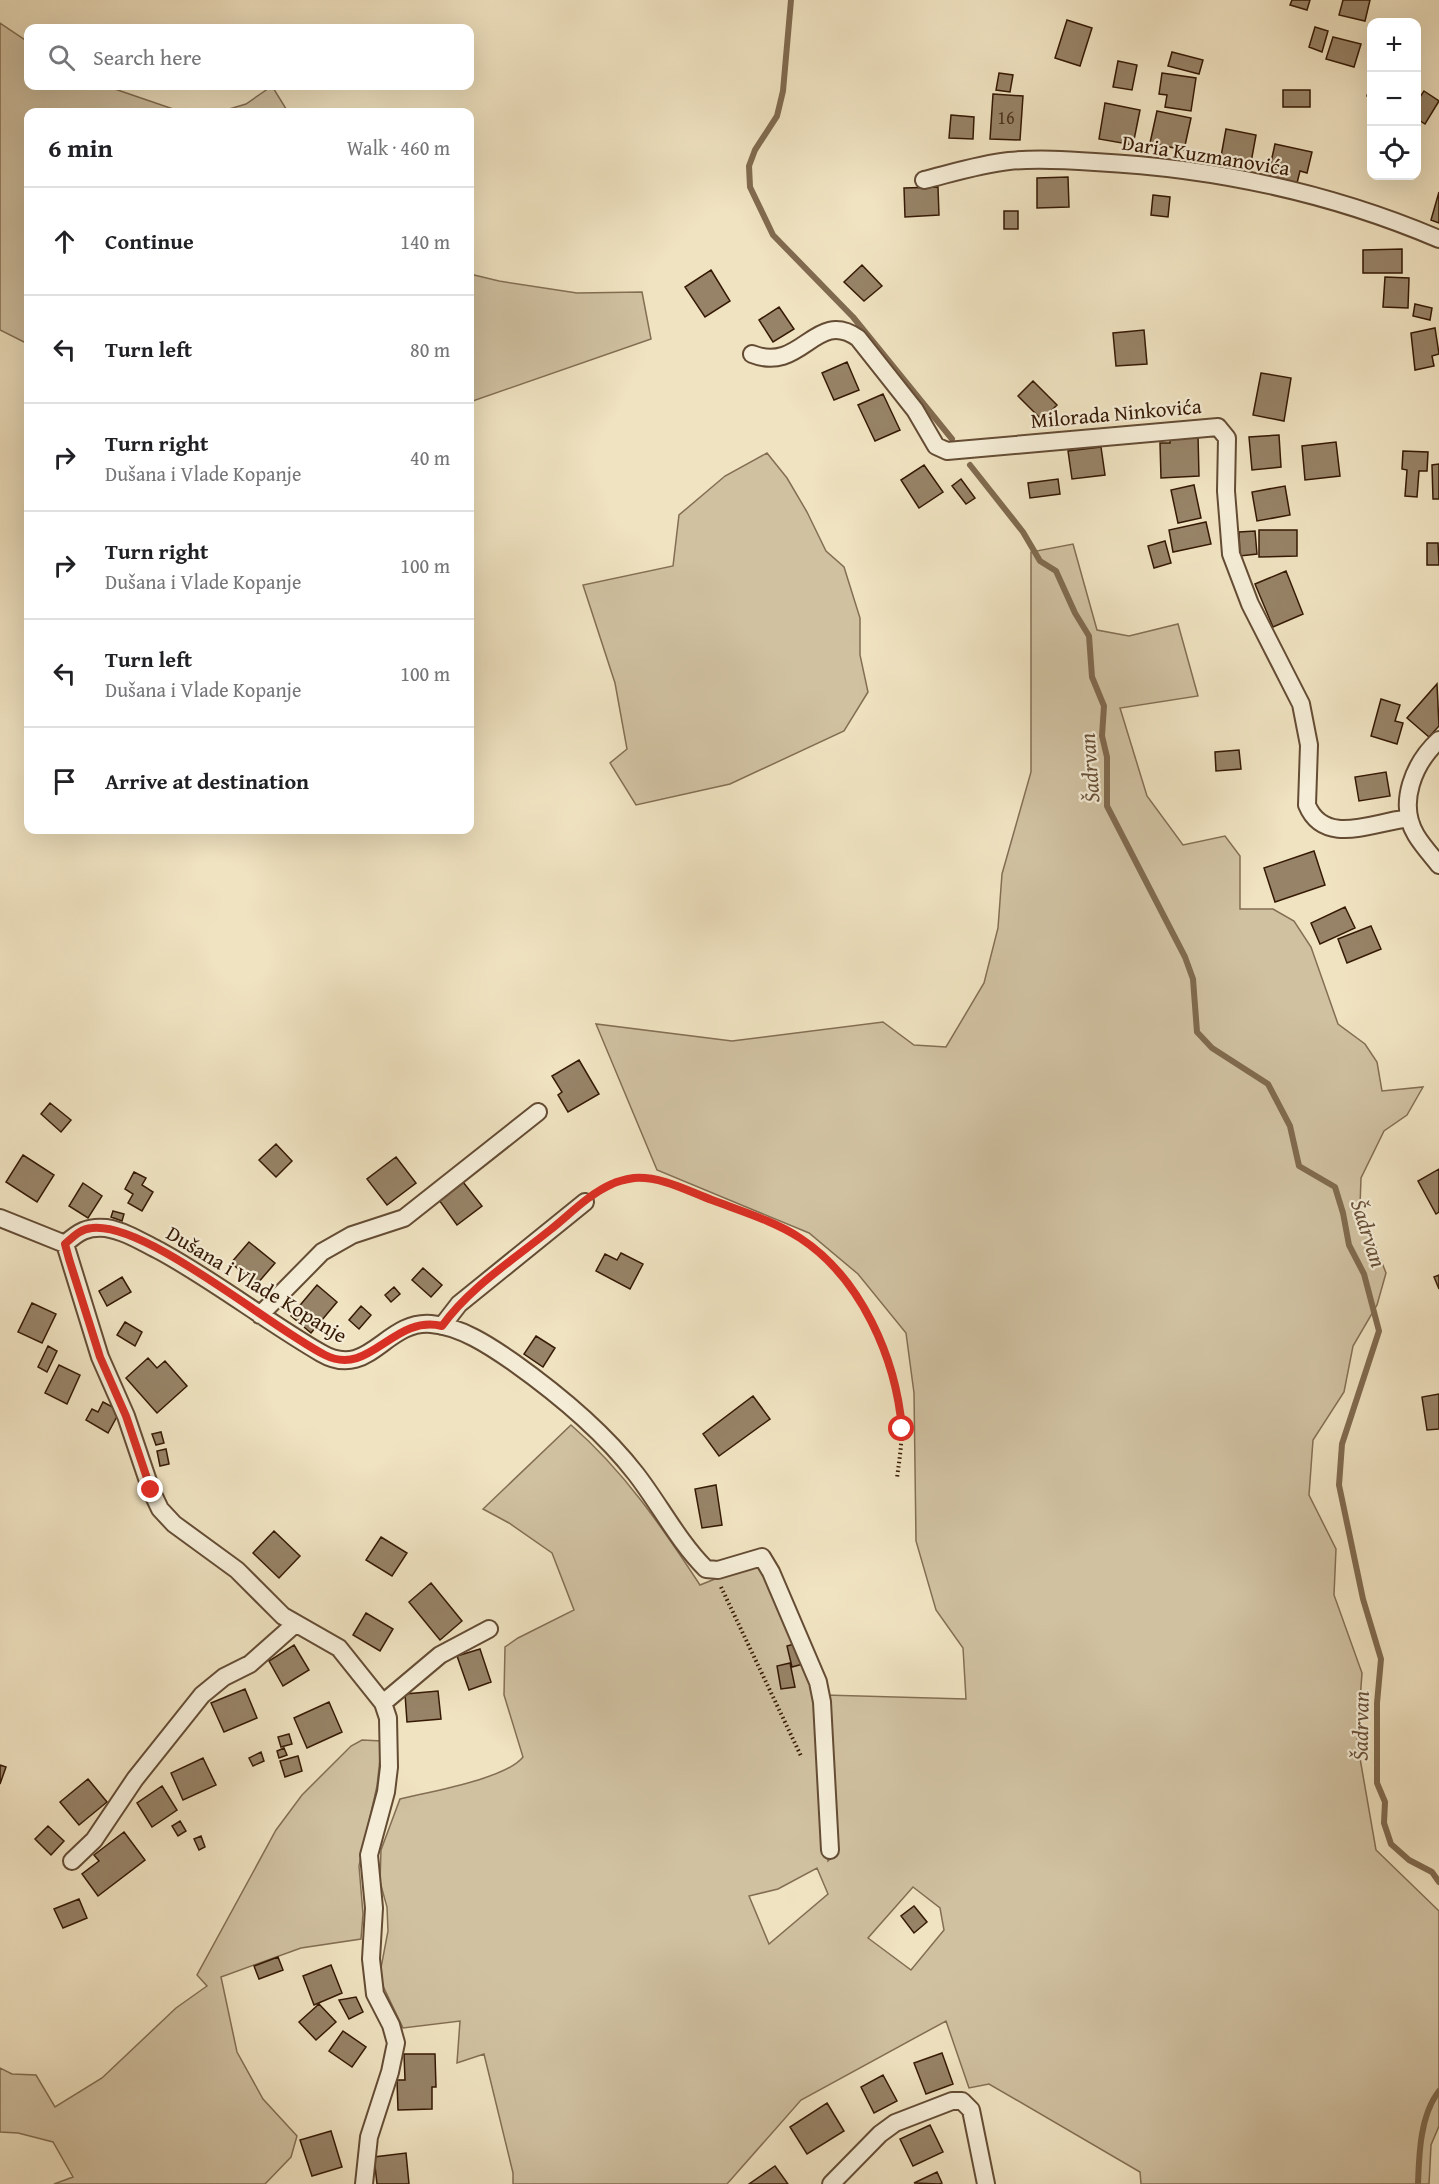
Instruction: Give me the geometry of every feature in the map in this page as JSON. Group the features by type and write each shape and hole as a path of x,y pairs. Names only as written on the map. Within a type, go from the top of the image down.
{"street":[{"name":"Daria Kuzmanovića","path":"924,180 1008,161 1056,160 1147,164 1247,181 1315,197 1376,214 1439,239"},
{"name":"Milorada Ninkovića","path":"752,354 765,359 778,359 790,355 826,331 838,329 848,332 858,338 915,410 936,446 947,451 1177,429 1218,427 1223,430 1227,438 1226,491 1231,554 1254,612 1301,704 1310,745 1307,805 1310,813 1324,826 1337,831 1404,819 1410,821"},
{"path":"1439,740 1420,764 1411,780 1407,812 1415,834 1439,865"},
{"path":"260,1315 322,1252 352,1235 404,1218 538,1112"},
{"path":"442,1326 459,1304 585,1202"},
{"path":"0,1218 65,1244 100,1357 126,1416 151,1490 160,1509 174,1524 237,1570 294,1625 312,1631 339,1648 383,1704 388,1718 389,1767 386,1792 369,1855 374,1916 371,1959 375,1994 391,2025 396,2043 390,2072 369,2137 364,2184"},
{"name":"Dušana i Vlade Kopanje","path":"65,1244 81,1230 104,1228 122,1231 189,1267 260,1315 327,1356 346,1362 371,1352 402,1330 431,1323 475,1338 512,1361 604,1435 638,1475 697,1561 706,1569 713,1570"},
{"path":"713,1570 762,1557 771,1572 818,1682 822,1702 830,1850"},
{"path":"72,1861 94,1840 135,1779 202,1695 224,1677 250,1664 294,1625"},
{"path":"383,1704 440,1655 489,1629"},
{"path":"831,2184 880,2134 895,2123 952,2101 962,2101 971,2110 986,2184"}],"path":[{"path":"585,1202 612,1184 633,1178 661,1180 754,1216 799,1238 826,1258 850,1288 884,1347 900,1408 902,1440 897,1478"},
{"path":"713,1570 801,1756"}],"shaded area":[{"path":"0,23 24,39 24,90 118,90 170,108 24,108 24,342 0,330"},
{"path":"266,90 274,90 286,108 233,108 246,104"},
{"path":"474,275 577,293 642,292 651,339 474,401"},
{"path":"767,453 787,478 826,551 844,567 860,618 860,655 868,692 844,731 730,784 636,805 610,763 627,749 615,683 583,585 673,566 679,515 725,476"},
{"path":"1073,544 1097,630 1129,636 1178,624 1198,696 1120,708 1147,796 1183,845 1225,836 1240,856 1240,909 1273,909 1294,921 1311,947 1338,1024 1365,1044 1377,1062 1382,1091 1423,1087 1407,1115 1384,1131 1361,1178 1360,1206 1386,1273 1377,1305 1353,1346 1344,1392 1313,1440 1309,1495 1336,1549 1334,1595 1362,1673 1357,1741 1376,1850 1439,1911 1439,2126 1431,2145 1429,2184 1141,2184 1140,2172 989,2084 969,2088 946,2021 801,2100 727,2184 513,2184 513,2173 484,2054 457,2063 460,2021 403,2028 382,1984 380,1973 388,1931 387,1907 380,1882 381,1850 400,1799 484,1778 514,1765 523,1757 504,1695 505,1647 574,1610 552,1553 509,1523 483,1509 571,1425 608,1461 641,1500 700,1585 755,1563 767,1575 813,1684 828,1861 838,1852 825,1695 966,1699 963,1648 936,1610 916,1541 914,1393 906,1333 858,1274 809,1233 657,1170 596,1024 732,1041 883,1022 914,1045 946,1047 984,983 998,928 1002,874 1031,772 1031,552","holes":["817,1868 828,1894 769,1944 749,1896 778,1889","913,1887 940,1908 944,1930 911,1970 868,1938"]},
{"path":"362,1740 382,1741 377,1786 359,1866 363,1914 361,1939 301,1948 221,1977 237,2052 263,2099 297,2136 291,2157 265,2184 54,2184 73,2177 53,2142 18,2133 0,2132 0,2068 12,2074 36,2075 55,2107 102,2078 176,2008 207,1986 197,1975 276,1830 302,1795 351,1746"}],"building":[{"path":"1292,0 1310,0 1307,10 1290,5"},
{"path":"1343,0 1370,0 1365,21 1339,15"},
{"path":"1067,20 1092,28 1080,66 1055,58"},
{"path":"1315,27 1328,31 1322,52 1309,47"},
{"path":"1333,37 1361,44 1354,67 1326,59"},
{"path":"1172,52 1203,60 1199,74 1168,66"},
{"path":"1118,61 1137,65 1132,90 1113,87"},
{"path":"999,73 1013,75 1010,92 996,90"},
{"path":"1162,73 1196,78 1191,111 1165,107 1167,95 1159,94"},
{"path":"1283,90 1310,90 1310,107 1283,107"},
{"path":"1424,91 1439,101 1425,124 1421,121 1421,96"},
{"path":"993,94 1023,96 1020,140 990,139"},
{"path":"1105,103 1140,110 1133,145 1099,139"},
{"path":"1157,111 1191,118 1184,150 1150,143"},
{"path":"951,115 974,117 973,139 949,138"},
{"path":"1226,129 1256,135 1250,168 1220,162"},
{"path":"1275,144 1312,152 1307,173 1300,171 1297,183 1268,176"},
{"path":"1068,177 1069,207 1037,208 1037,178"},
{"path":"938,187 939,215 905,217 904,188"},
{"path":"1439,192 1439,223 1431,220"},
{"path":"1153,195 1170,197 1168,217 1151,215"},
{"path":"1004,211 1018,211 1018,229 1004,229"},
{"path":"1402,249 1402,273 1363,273 1363,250"},
{"path":"862,265 882,286 864,301 844,282"},
{"path":"711,270 730,301 705,317 685,287"},
{"path":"1385,277 1409,278 1408,308 1383,307"},
{"path":"1415,304 1432,308 1430,320 1413,316"},
{"path":"779,307 794,329 773,342 759,320"},
{"path":"1435,328 1439,354 1432,356 1434,366 1415,370 1411,333"},
{"path":"1144,330 1147,364 1116,366 1113,333"},
{"path":"847,362 859,390 834,400 822,373"},
{"path":"1261,373 1291,378 1284,421 1253,415"},
{"path":"1033,381 1057,405 1042,420 1018,396"},
{"path":"883,394 900,430 875,441 858,405"},
{"path":"1170,435 1198,435 1199,476 1161,478 1160,443 1170,443"},
{"path":"1279,435 1281,467 1252,470 1249,437"},
{"path":"1336,442 1340,476 1305,480 1302,446"},
{"path":"1101,447 1105,475 1072,479 1068,451"},
{"path":"1403,451 1428,452 1427,471 1419,471 1417,497 1405,496 1407,470 1402,469"},
{"path":"1439,464 1439,499 1433,499 1432,465"},
{"path":"924,465 943,492 919,508 901,480"},
{"path":"961,479 975,498 966,504 952,486"},
{"path":"1058,479 1060,494 1030,498 1028,483"},
{"path":"1194,485 1201,518 1178,523 1171,490"},
{"path":"1285,486 1290,515 1257,521 1252,492"},
{"path":"1206,522 1211,544 1173,552 1169,530"},
{"path":"1259,530 1297,530 1297,556 1259,557"},
{"path":"1255,531 1257,554 1240,556 1239,532"},
{"path":"1165,541 1171,563 1154,568 1148,546"},
{"path":"1427,543 1438,543 1439,565 1427,565"},
{"path":"1286,571 1303,614 1273,627 1255,584"},
{"path":"1437,684 1439,726 1429,737 1407,718"},
{"path":"1381,699 1400,705 1395,721 1403,723 1397,744 1371,736"},
{"path":"1239,750 1241,769 1216,771 1215,752"},
{"path":"1386,772 1390,796 1359,801 1355,777"},
{"path":"1314,851 1325,885 1275,902 1264,868"},
{"path":"1345,907 1355,928 1320,944 1311,923"},
{"path":"1371,926 1381,949 1347,963 1338,939"},
{"path":"579,1060 599,1094 568,1112 558,1095 562,1092 552,1076"},
{"path":"50,1103 71,1120 61,1132 41,1114"},
{"path":"276,1144 292,1161 276,1177 259,1160"},
{"path":"23,1155 54,1175 37,1202 6,1182"},
{"path":"396,1157 416,1183 387,1205 367,1179"},
{"path":"1439,1169 1439,1212 1436,1214 1418,1181"},
{"path":"134,1172 146,1178 142,1185 153,1192 142,1211 128,1203 133,1194 125,1189"},
{"path":"463,1182 482,1206 457,1225 439,1200"},
{"path":"83,1183 102,1196 88,1218 69,1206"},
{"path":"113,1211 124,1214 122,1221 111,1217"},
{"path":"249,1242 275,1263 257,1284 231,1263"},
{"path":"621,1253 643,1264 630,1289 596,1271 605,1254 617,1260"},
{"path":"423,1268 442,1285 431,1297 412,1280"},
{"path":"1439,1275 1439,1289 1434,1277"},
{"path":"122,1277 131,1292 107,1306 99,1291"},
{"path":"317,1285 337,1302 311,1333 291,1316"},
{"path":"394,1287 400,1294 391,1302 385,1295"},
{"path":"32,1303 56,1314 42,1343 18,1332"},
{"path":"361,1306 371,1315 359,1329 349,1320"},
{"path":"125,1322 142,1332 135,1346 117,1335"},
{"path":"536,1336 555,1348 543,1367 524,1354"},
{"path":"48,1346 57,1351 47,1372 38,1367"},
{"path":"148,1358 157,1368 165,1361 187,1386 157,1413 126,1378"},
{"path":"59,1365 80,1375 67,1404 45,1393"},
{"path":"1439,1394 1439,1429 1427,1430 1422,1397"},
{"path":"753,1396 770,1419 719,1456 703,1434"},
{"path":"103,1402 120,1411 108,1433 86,1420 92,1409 98,1412"},
{"path":"161,1432 164,1443 156,1445 152,1434"},
{"path":"166,1449 169,1464 160,1466 157,1451"},
{"path":"716,1485 722,1525 702,1528 695,1489"},
{"path":"274,1531 300,1556 279,1578 253,1553"},
{"path":"381,1537 407,1553 392,1576 366,1560"},
{"path":"431,1583 462,1621 440,1640 409,1602"},
{"path":"366,1613 393,1629 380,1651 353,1635"},
{"path":"798,1643 803,1664 792,1667 787,1646"},
{"path":"294,1645 309,1670 283,1686 269,1661"},
{"path":"480,1649 491,1682 469,1690 457,1656"},
{"path":"790,1663 795,1687 781,1689 777,1666"},
{"path":"245,1689 257,1718 224,1732 211,1703"},
{"path":"438,1691 441,1719 407,1722 405,1694"},
{"path":"329,1702 342,1732 307,1748 294,1718"},
{"path":"289,1734 292,1744 281,1747 278,1737"},
{"path":"284,1748 287,1755 279,1758 277,1751"},
{"path":"261,1752 264,1761 253,1766 249,1758"},
{"path":"298,1756 302,1771 285,1777 280,1761"},
{"path":"203,1758 216,1785 183,1800 171,1773"},
{"path":"0,1765 6,1767 0,1784"},
{"path":"88,1779 107,1802 79,1825 60,1802"},
{"path":"162,1786 177,1810 152,1827 137,1803"},
{"path":"180,1821 186,1831 178,1836 172,1826"},
{"path":"48,1826 64,1841 51,1855 35,1839"},
{"path":"124,1832 145,1860 98,1896 82,1874 99,1861 94,1855"},
{"path":"201,1836 205,1847 199,1850 194,1839"},
{"path":"79,1899 87,1918 63,1928 54,1909"},
{"path":"914,1906 927,1922 914,1933 901,1916"},
{"path":"278,1957 283,1970 259,1979 254,1966"},
{"path":"331,1965 342,1993 314,2005 303,1976"},
{"path":"356,1997 363,2012 349,2019 339,2000"},
{"path":"319,2004 336,2022 316,2040 299,2022"},
{"path":"343,2031 366,2047 352,2067 329,2051"},
{"path":"942,2053 953,2084 926,2094 914,2063"},
{"path":"404,2054 435,2054 436,2087 432,2087 432,2109 398,2110 397,2080 405,2080"},
{"path":"883,2075 897,2101 874,2113 861,2087"},
{"path":"827,2103 844,2131 807,2154 790,2127"},
{"path":"930,2125 943,2152 913,2166 900,2139"},
{"path":"331,2131 342,2167 312,2176 300,2140"},
{"path":"406,2153 409,2184 377,2184 374,2157"},
{"path":"775,2166 788,2184 749,2184"},
{"path":"937,2172 942,2183 914,2183"}],"waterway":[{"path":"791,0 783,91 777,116 755,150 749,166 750,187 773,235 853,317 952,439"},
{"name":"Šadrvan","path":"970,465 1023,532 1040,561 1056,571 1075,613 1089,636 1092,677 1104,706 1102,736 1107,757 1107,806 1185,957 1193,979 1197,1032 1212,1048 1268,1084 1290,1126 1299,1166 1335,1187 1349,1245 1364,1274 1379,1331 1342,1444 1339,1485 1363,1599 1381,1659 1377,1703 1377,1783 1385,1802 1384,1823 1391,1844 1409,1860 1432,1872 1439,1882"},
{"name":"Šadrvan","path":"1418,2184 1424,2123 1439,2091"}],"route":[{"path":"151,1490 126,1416 100,1357 85,1315 69,1259 65,1244 81,1230 104,1228 122,1231 189,1267 297,1339 327,1356 346,1362 356,1360 371,1352 402,1330 431,1323 442,1326 459,1304 585,1202 612,1184 633,1178 661,1180 754,1216 799,1238 826,1258 844,1278 884,1347 900,1408 902,1429"}]}
